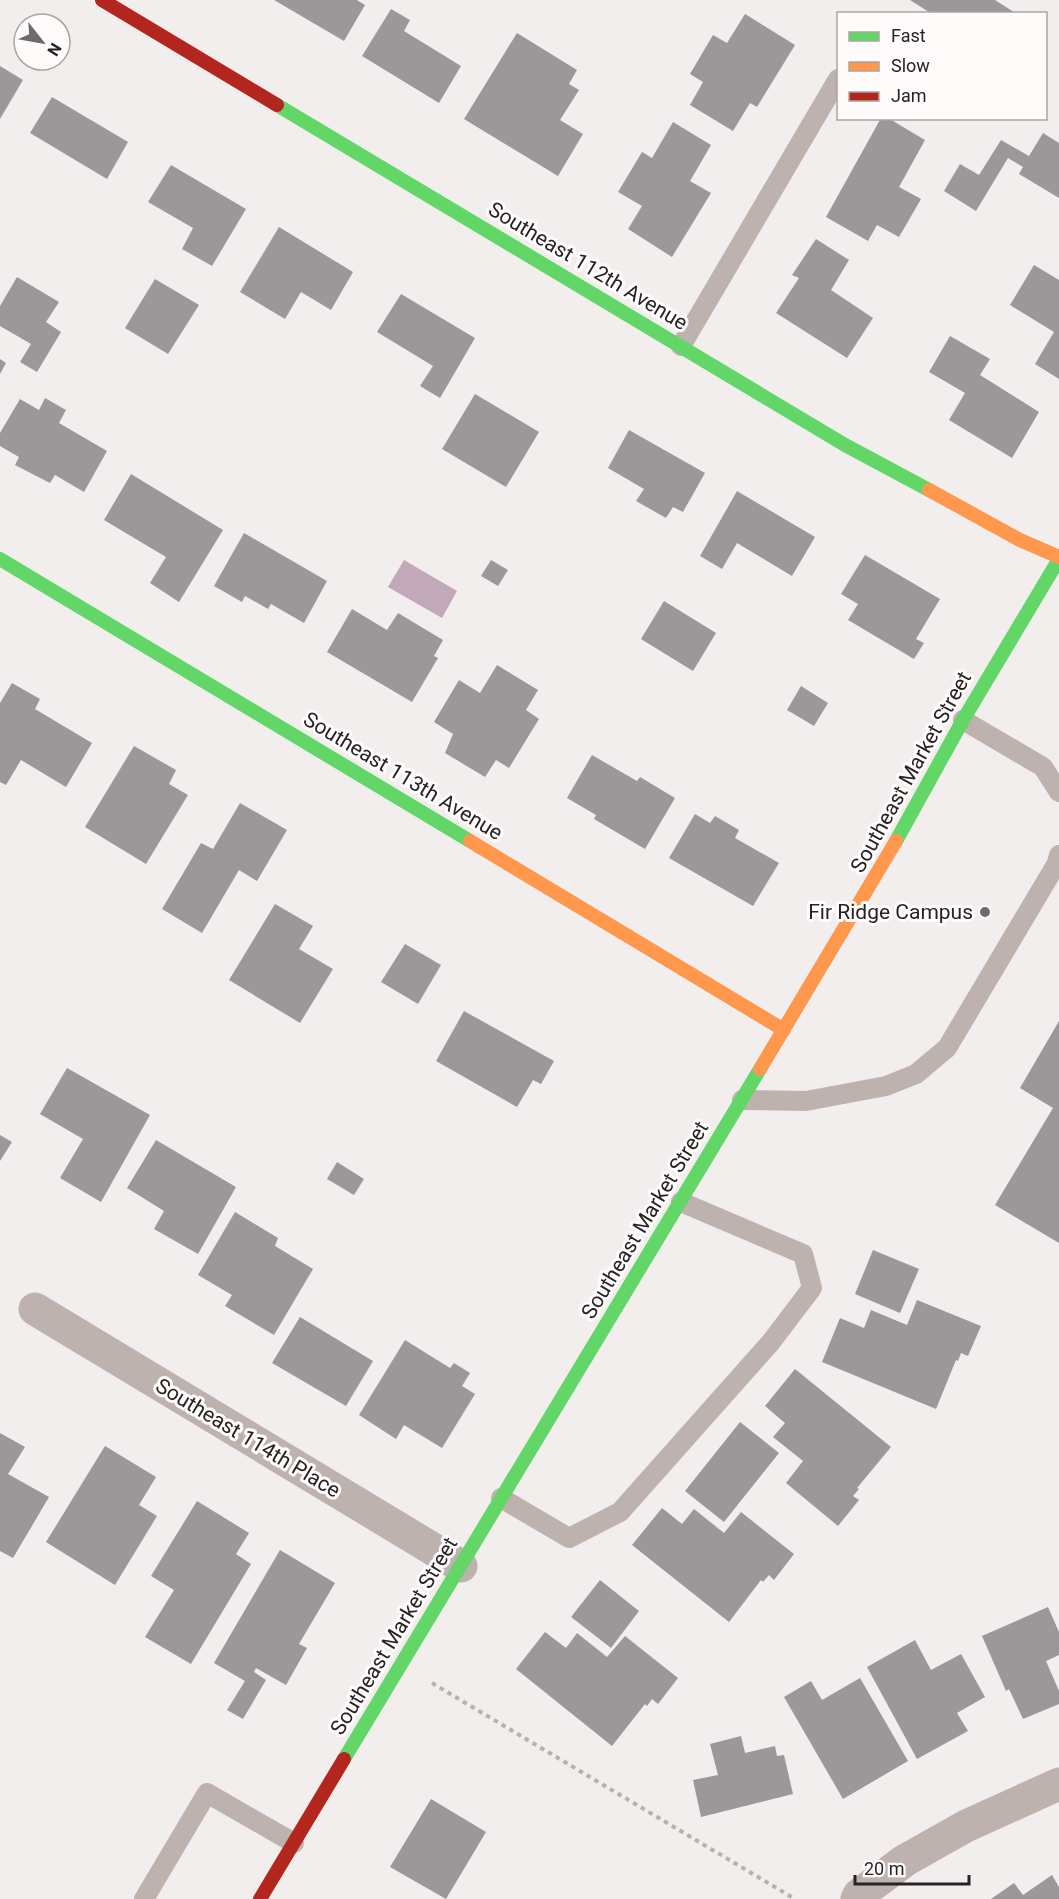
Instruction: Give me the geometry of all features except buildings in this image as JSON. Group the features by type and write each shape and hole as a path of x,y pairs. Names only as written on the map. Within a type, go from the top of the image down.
{"street":[{"name":"Southeast 112th Avenue","path":"102,0 845,445 1020,540 1059,558"},
{"name":"Southeast Market Street","path":"260,1899 873,882 963,720 1059,558"},
{"name":"Southeast 113th Avenue","path":"0,559 784,1030"},
{"name":"Southeast 114th Place","path":"35,1309 461,1566"},
{"path":"857,1899 859,1895 904,1861 966,1826 1059,1784"}],"lane":[{"path":"681,346 837,81"},
{"path":"963,720 1051,763 1059,792"},
{"path":"742,1100 806,1101 886,1086 916,1074 947,1048 1057,863 1059,855"},
{"path":"501,1498 569,1538 620,1512 771,1342 812,1288 803,1254 681,1202"},
{"path":"144,1899 207,1793 294,1843"}],"path":[{"path":"401,1665 795,1899"}],"shaded area":[{"path":"404,560 457,591 442,618 388,587"}],"traffic: fast":[{"path":"277,105 845,445 929,490"},
{"path":"0,559 470,841"},
{"path":"896,841 963,720 1059,559"},
{"path":"344,1759 760,1069"}],"traffic: slow":[{"path":"929,490 1020,540 1059,557"},
{"path":"470,841 784,1030"},
{"path":"760,1069 896,841"}],"traffic: jam":[{"path":"102,0 277,105"},
{"path":"260,1899 344,1759"}],"place":[{"name":"Fir Ridge Campus","path":"985,912"}]}
